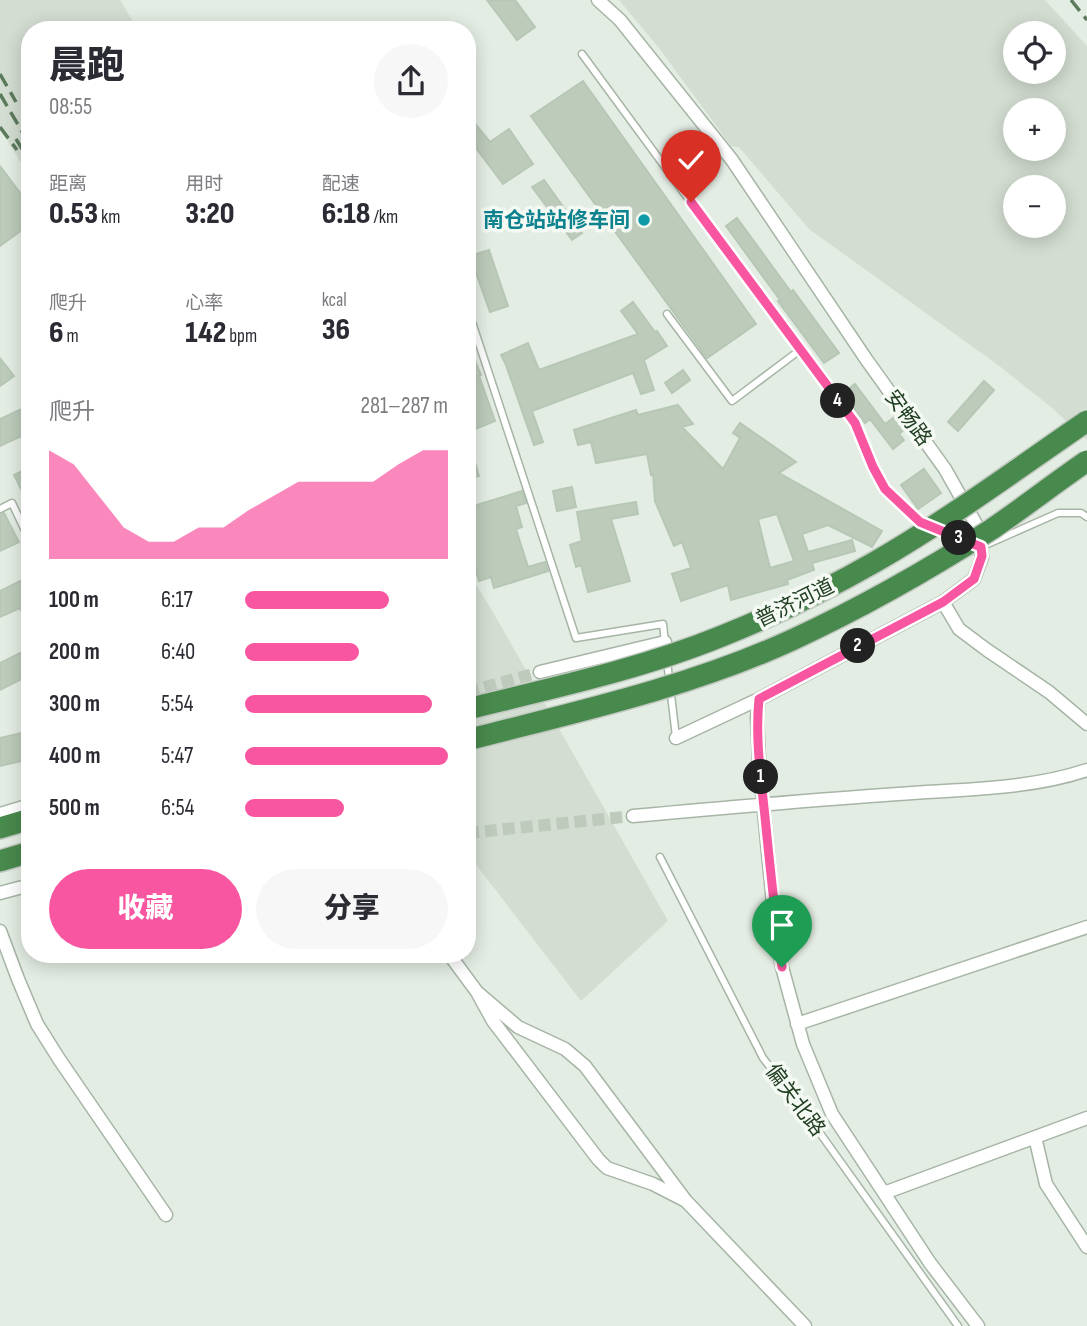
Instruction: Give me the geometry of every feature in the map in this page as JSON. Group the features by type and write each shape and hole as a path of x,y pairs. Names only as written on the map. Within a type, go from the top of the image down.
{"highway":[{"name":"普济河道","path":"476,707 683,651 769,616 848,578 897,549 1087,421"},
{"name":"普济河道","path":"476,738 647,693 749,658 792,640 845,614 954,552 1037,498 1087,461"},
{"path":"0,828 21,822"},
{"path":"0,861 21,855"}],"street":[{"name":"安畅路","path":"598,0 620,20 732,160 866,359 945,469 976,524 981,547"},
{"path":"676,738 759,699 943,602 974,579 982,556 981,547"},
{"path":"943,602 959,629 1049,692 1087,724"},
{"path":"540,672 665,642"},
{"path":"759,699 758,729 763,803 782,967 807,1055 832,1114 930,1263 978,1326"},
{"path":"633,816 763,803 1007,786 1064,777 1087,770"},
{"path":"0,814 21,808"},
{"path":"0,893 21,887"},
{"path":"797,1024 1087,927"},
{"path":"0,931 37,1024 166,1215"},
{"path":"456,963 477,992 493,1021 598,1159 607,1167 653,1184 686,1201"},
{"path":"477,992 518,1027 565,1049 585,1066 686,1201 805,1326"},
{"path":"884,1193 1087,1118"},
{"path":"1035,1137 1046,1184 1087,1247"}],"lane":[{"path":"582,54 855,423 885,489 920,522 981,547 1058,513 1081,513 1087,517"},
{"path":"667,314 732,401 800,350"},
{"path":"476,334 576,638 663,624 676,738"},
{"path":"0,509 12,503 21,522"},
{"name":"偏关北路","path":"660,857 763,1058 958,1326"}],"shaded area":[{"path":"0,0 120,0 133,21 21,21 21,163 0,129"},
{"path":"619,0 1045,0 1064,21 1003,21 1003,84 1066,84 1066,23 1087,46 1087,440 998,365 809,229 739,147 731,146 659,48"},
{"path":"476,585 668,921 581,1001 476,865"}],"building":[{"path":"487,0 515,0 535,27 517,40"},
{"name":"南仓站站修车间","path":"583,81 756,324 707,358 531,116"},
{"path":"476,125 490,142 509,129 533,164 503,184 476,148"},
{"path":"0,166 21,194 21,231 0,246"},
{"path":"544,180 582,233 572,240 532,187"},
{"path":"737,218 839,353 824,363 726,226"},
{"path":"489,250 508,306 490,312 476,273 476,254"},
{"path":"633,302 667,346 644,360 654,390 641,394 633,373 532,411 543,442 534,445 501,355 528,343 539,370 638,334 621,311"},
{"path":"0,358 14,376 0,386"},
{"path":"476,363 481,375 479,376 495,421 476,429"},
{"path":"683,370 690,380 672,393 665,383"},
{"path":"984,381 994,390 958,431 948,422"},
{"path":"855,384 885,424 896,416 905,429 899,434 904,440 893,449 870,419 865,423 843,393"},
{"path":"678,405 693,424 682,427 723,469 740,438 733,433 740,423 796,462 779,473 882,531 872,547 828,525 802,534 808,552 852,540 855,551 812,563 814,570 787,580 788,584 731,600 728,585 681,601 672,574 691,568 682,542 674,546 655,501 653,474 651,475 647,454 596,463 591,442 578,445 574,430 636,410 638,415","holes":["777,514 794,561 770,568 758,519"]},
{"path":"21,409 21,436 0,446 0,419"},
{"path":"924,469 941,493 918,509 901,485"},
{"path":"21,472 21,489 14,475"},
{"path":"572,487 576,507 557,511 553,491"},
{"path":"522,491 526,503 516,506 522,527 516,529 528,567 545,562 548,571 494,588 491,577 479,581 476,571 476,505"},
{"path":"636,502 638,514 611,519 630,581 588,592 581,565 576,567 570,545 582,541 577,512"},
{"path":"4,513 19,542 0,551 0,515"},
{"path":"21,580 21,610 20,608 0,617 0,591"},
{"path":"21,652 21,680 0,690 0,663"},
{"path":"21,733 21,761 0,766 0,738"}],"tunnel":[{"path":"476,690 540,672"},
{"path":"476,832 633,816"}],"railway":[{"path":"1071,0 1087,20"},
{"path":"0,74 16,102"},
{"path":"0,94 21,130"},
{"path":"0,127 17,150"},
{"path":"16,139 21,147"}],"place":[{"name":"南仓站站修车间","path":"644,220"}],"route":[{"path":"691,202 855,423 885,489 920,522 981,547 982,556 974,579 943,602 759,699 759,761 782,967"}]}
